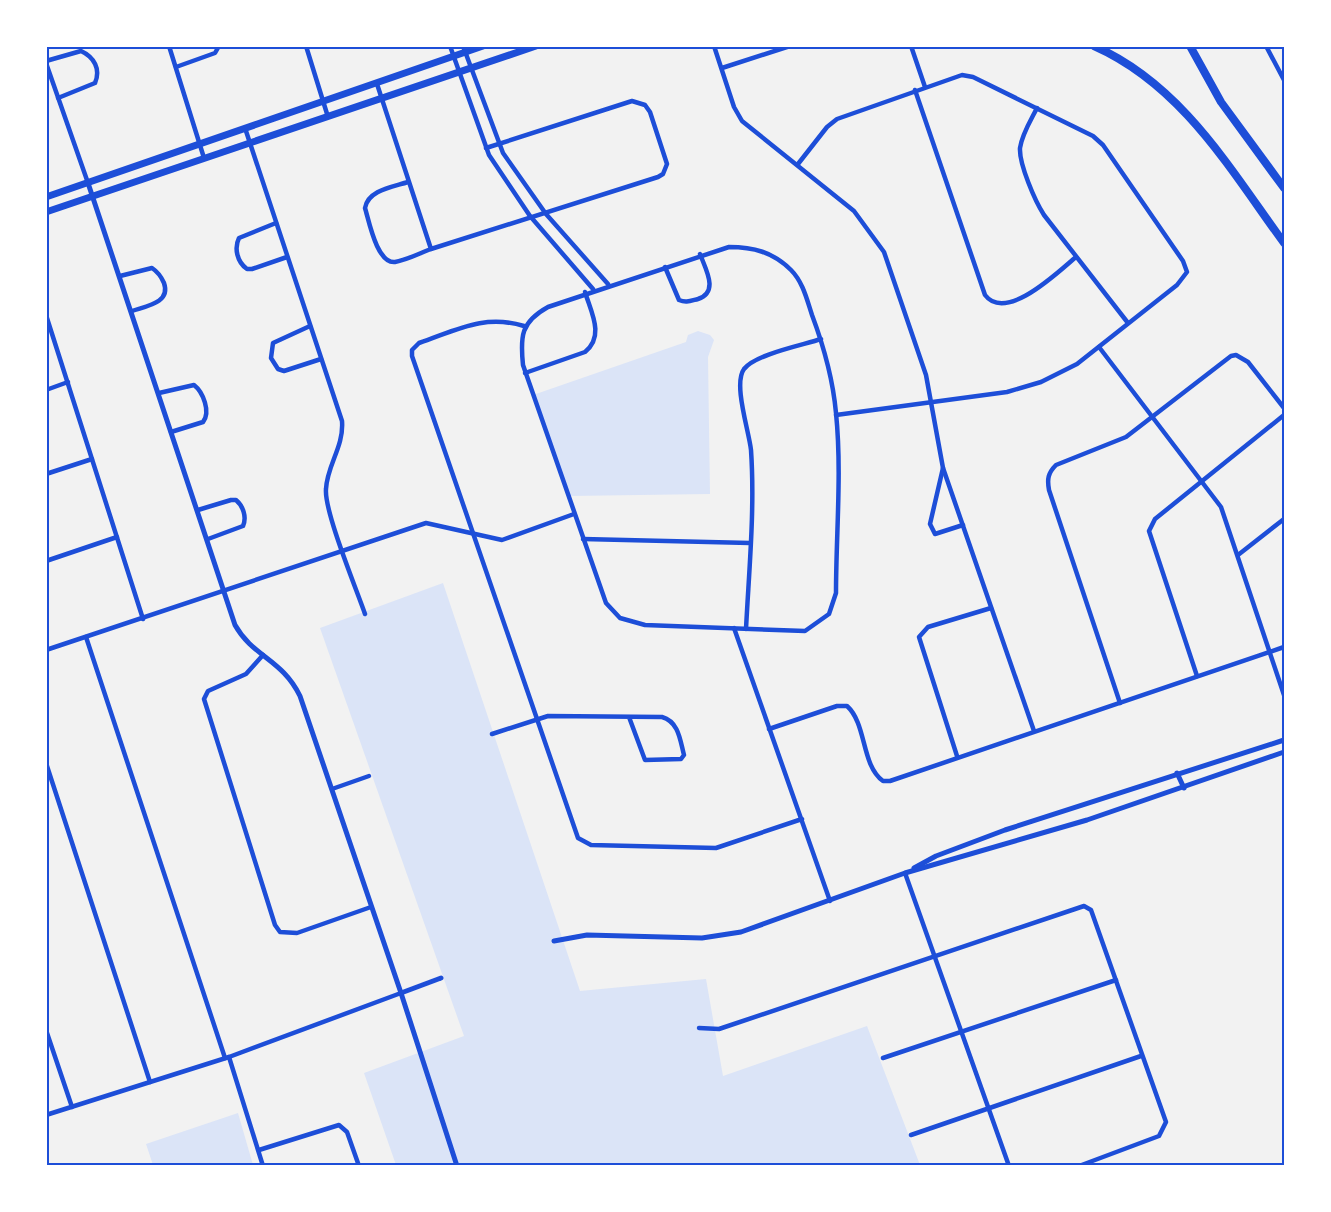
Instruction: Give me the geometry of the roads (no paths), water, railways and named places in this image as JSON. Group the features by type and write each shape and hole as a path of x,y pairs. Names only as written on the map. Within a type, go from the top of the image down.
{"highway":[{"path":"1094,46 1140,72 1177,103 1212,144 1284,243"},
{"path":"1190,46 1225,107 1284,188"}],"main road":[{"path":"46,197 377,84 453,56 464,49 483,46"},
{"path":"46,212 536,46"}],"street":[{"path":"169,46 204,158"},
{"path":"176,68 215,53 219,46"},
{"path":"306,46 328,117"},
{"path":"450,46 486,148 505,182 530,216 593,289"},
{"path":"714,46 734,107 742,121 854,211 884,252 926,375 943,468 1034,731"},
{"path":"722,68 790,46"},
{"path":"911,46 925,87"},
{"path":"1266,46 1284,80"},
{"path":"464,49 498,144 546,214 608,284"},
{"path":"58,98 90,87 97,78 97,68 91,58 81,51 46,62 58,98 239,632 263,655 276,663 294,682 401,993 457,1166"},
{"path":"798,164 827,127 837,119 962,75 973,77 1093,136 1103,145 1183,261 1187,272 1184,278 1077,364 1024,388 836,415"},
{"path":"377,84 380,99 431,249"},
{"path":"915,90 985,295 990,302 1001,305 1026,295 1076,257"},
{"path":"408,182 371,195 366,201 365,208 380,254 386,261 394,262 663,174 668,164 645,105 632,100 486,148"},
{"path":"1037,108 1022,139 1020,151 1035,201 1128,323"},
{"path":"245,128 342,421 341,440 325,491 364,614"},
{"path":"276,223 239,238 236,248 240,262 252,269 287,257"},
{"path":"729,247 748,247 764,251 779,260 801,282 821,339 836,415 836,593 829,614 806,631 645,625 620,618 606,603 525,373 522,351 524,326 533,315 608,284 729,247"},
{"path":"665,267 679,300 688,302 704,297 710,290 710,284 700,254"},
{"path":"120,276 152,268 158,272 165,288 165,295 160,300 132,311"},
{"path":"525,373 585,351 592,344 597,330 585,292"},
{"path":"46,315 143,618"},
{"path":"524,326 508,321 483,321 419,343 412,350 471,534 537,718 572,829 584,843 716,848 802,819"},
{"path":"310,326 278,338 273,343 270,358 278,369 284,371 321,359"},
{"path":"746,629 751,449 743,405 741,377 744,369 759,358 821,339"},
{"path":"1099,347 1203,480 1221,507 1284,695"},
{"path":"1120,703 1047,481 1056,465 1109,447 1153,417 1230,356 1236,355 1248,362 1284,408"},
{"path":"46,390 68,382"},
{"path":"159,393 194,386 205,406 207,415 204,422 171,432"},
{"path":"1197,676 1149,531 1155,519 1284,415"},
{"path":"46,474 92,459"},
{"path":"943,468 930,524 931,530 935,534 942,533 963,525"},
{"path":"198,510 231,500 236,500 242,508 245,518 243,526 208,540"},
{"path":"46,650 426,523 502,540 574,514"},
{"path":"1238,555 1284,519"},
{"path":"46,561 117,537"},
{"path":"583,539 750,543"},
{"path":"957,756 919,637 928,627 991,608"},
{"path":"734,628 830,901"},
{"path":"86,637 259,1150 262,1166"},
{"path":"769,729 837,706 848,706 854,715 875,773 883,781 1284,647"},
{"path":"263,655 246,674 208,691 204,699 205,709 275,925 280,932 297,933 371,907"},
{"path":"492,734 548,716 662,717 673,722 684,755 681,759 645,760 629,717"},
{"path":"905,873 936,856 1068,809 1284,740"},
{"path":"554,941 587,935 702,938 741,932 905,873 1184,788 1284,752"},
{"path":"46,763 150,1082"},
{"path":"1177,773 1184,788"},
{"path":"332,789 369,776"},
{"path":"1068,809 1074,823"},
{"path":"905,873 1009,1166"},
{"path":"699,1028 719,1029 1084,906 1091,910 1166,1122 1159,1136 1080,1166"},
{"path":"46,1115 227,1058 441,978"},
{"path":"883,1058 1116,980"},
{"path":"46,1030 72,1107"},
{"path":"911,1135 1141,1056"},
{"path":"259,1150 339,1125 347,1132 359,1166"}]}
